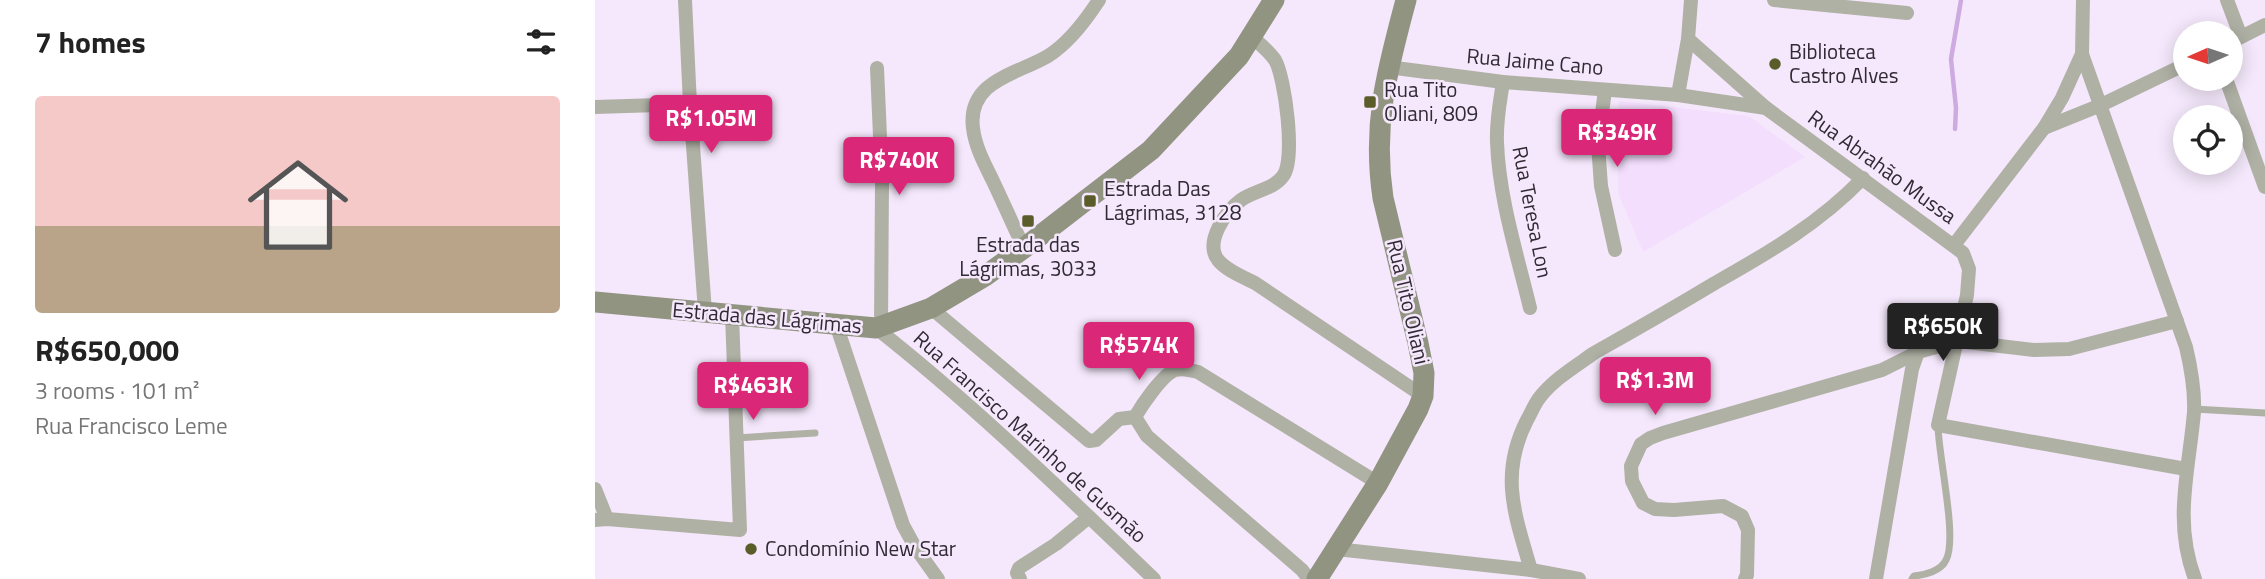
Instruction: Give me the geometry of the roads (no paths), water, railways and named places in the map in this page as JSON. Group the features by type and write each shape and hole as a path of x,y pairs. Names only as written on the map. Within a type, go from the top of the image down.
{"main road":[{"name":"Estrada das Lágrimas","path":"595,302 878,327 931,308 985,276 1024,248 1151,150 1239,56 1274,0"},
{"name":"Rua Tito Oliani","path":"1317,579 1378,483 1423,396 1424,373 1419,343 1383,198 1380,174 1380,110 1405,0"}],"street":[{"path":"685,0 705,312"},
{"path":"1024,248 978,149 972,127 973,114 977,101 986,89 1002,76 1049,55 1083,22 1099,0"},
{"path":"1678,95 1688,39 1691,0"},
{"path":"1774,0 1907,13"},
{"path":"2083,0 2082,54 2186,347 2192,374 2194,409 2182,502 2188,560 2195,579"},
{"path":"2227,0 2232,21"},
{"path":"2243,36 2265,25"},
{"path":"1252,37 1274,59 1279,69 1287,119 1289,159 1284,175 1278,181 1241,200 1229,211 1214,242 1216,257 1229,269 1423,396"},
{"name":"Rua Abrahão Mussa","path":"1688,39 1766,108 1954,245"},
{"path":"2082,54 2044,128 1954,245 1967,260 1969,276 1958,341 1938,425 2186,470"},
{"name":"Rua Jaime Cano","path":"1388,67 1503,82 1678,95 1766,108"},
{"path":"877,68 882,169 878,327"},
{"path":"2044,128 2101,105 2173,70"},
{"name":"Rua Teresa Lon","path":"1503,82 1498,112 1500,168 1505,202 1530,308"},
{"path":"1605,90 1598,144 1601,186 1615,250"},
{"path":"2230,91 2265,187"},
{"path":"595,107 690,104"},
{"path":"1531,570 1516,520 1511,483 1512,458 1518,437 1539,397 1568,371 1594,353 1808,227 1863,178"},
{"path":"931,308 1089,441 1096,440 1119,419 1135,417 1168,374 1177,370 1191,370 1378,483"},
{"path":"595,489 601,519 740,530 732,315"},
{"path":"1745,579 1748,530 1742,516 1723,506 1674,510 1655,509 1643,503 1632,481 1631,466 1641,444 1663,433 1882,370 1918,352 1958,341 2034,350 2069,349 2177,321"},
{"path":"837,324 903,525 938,579"},
{"name":"Rua Francisco Marinho de Gusmão","path":"878,327 1154,579"},
{"path":"1876,579 1912,369 1918,352"},
{"path":"1135,417 1147,436 1302,570 1309,579"},
{"path":"1020,579 1017,573 1019,568 1056,544 1089,517"},
{"path":"1336,549 1531,570 1579,579"}],"lane":[{"path":"2194,409 2265,412"},
{"path":"1912,579 1914,576 1927,575 1945,563 1949,553 1950,532 1938,425"},
{"path":"737,438 815,433"}],"waterway":[{"path":"1955,129 1956,108 1951,59 1961,0"}],"place":[{"name":"Biblioteca Castro Alves","path":"1775,64"},
{"name":"Rua Tito Oliani, 809","path":"1370,102"},
{"name":"Estrada Das Lágrimas, 3128","path":"1090,201"},
{"name":"Estrada das Lágrimas, 3033","path":"1028,221"},
{"name":"Condomínio New Star","path":"751,549"}]}
